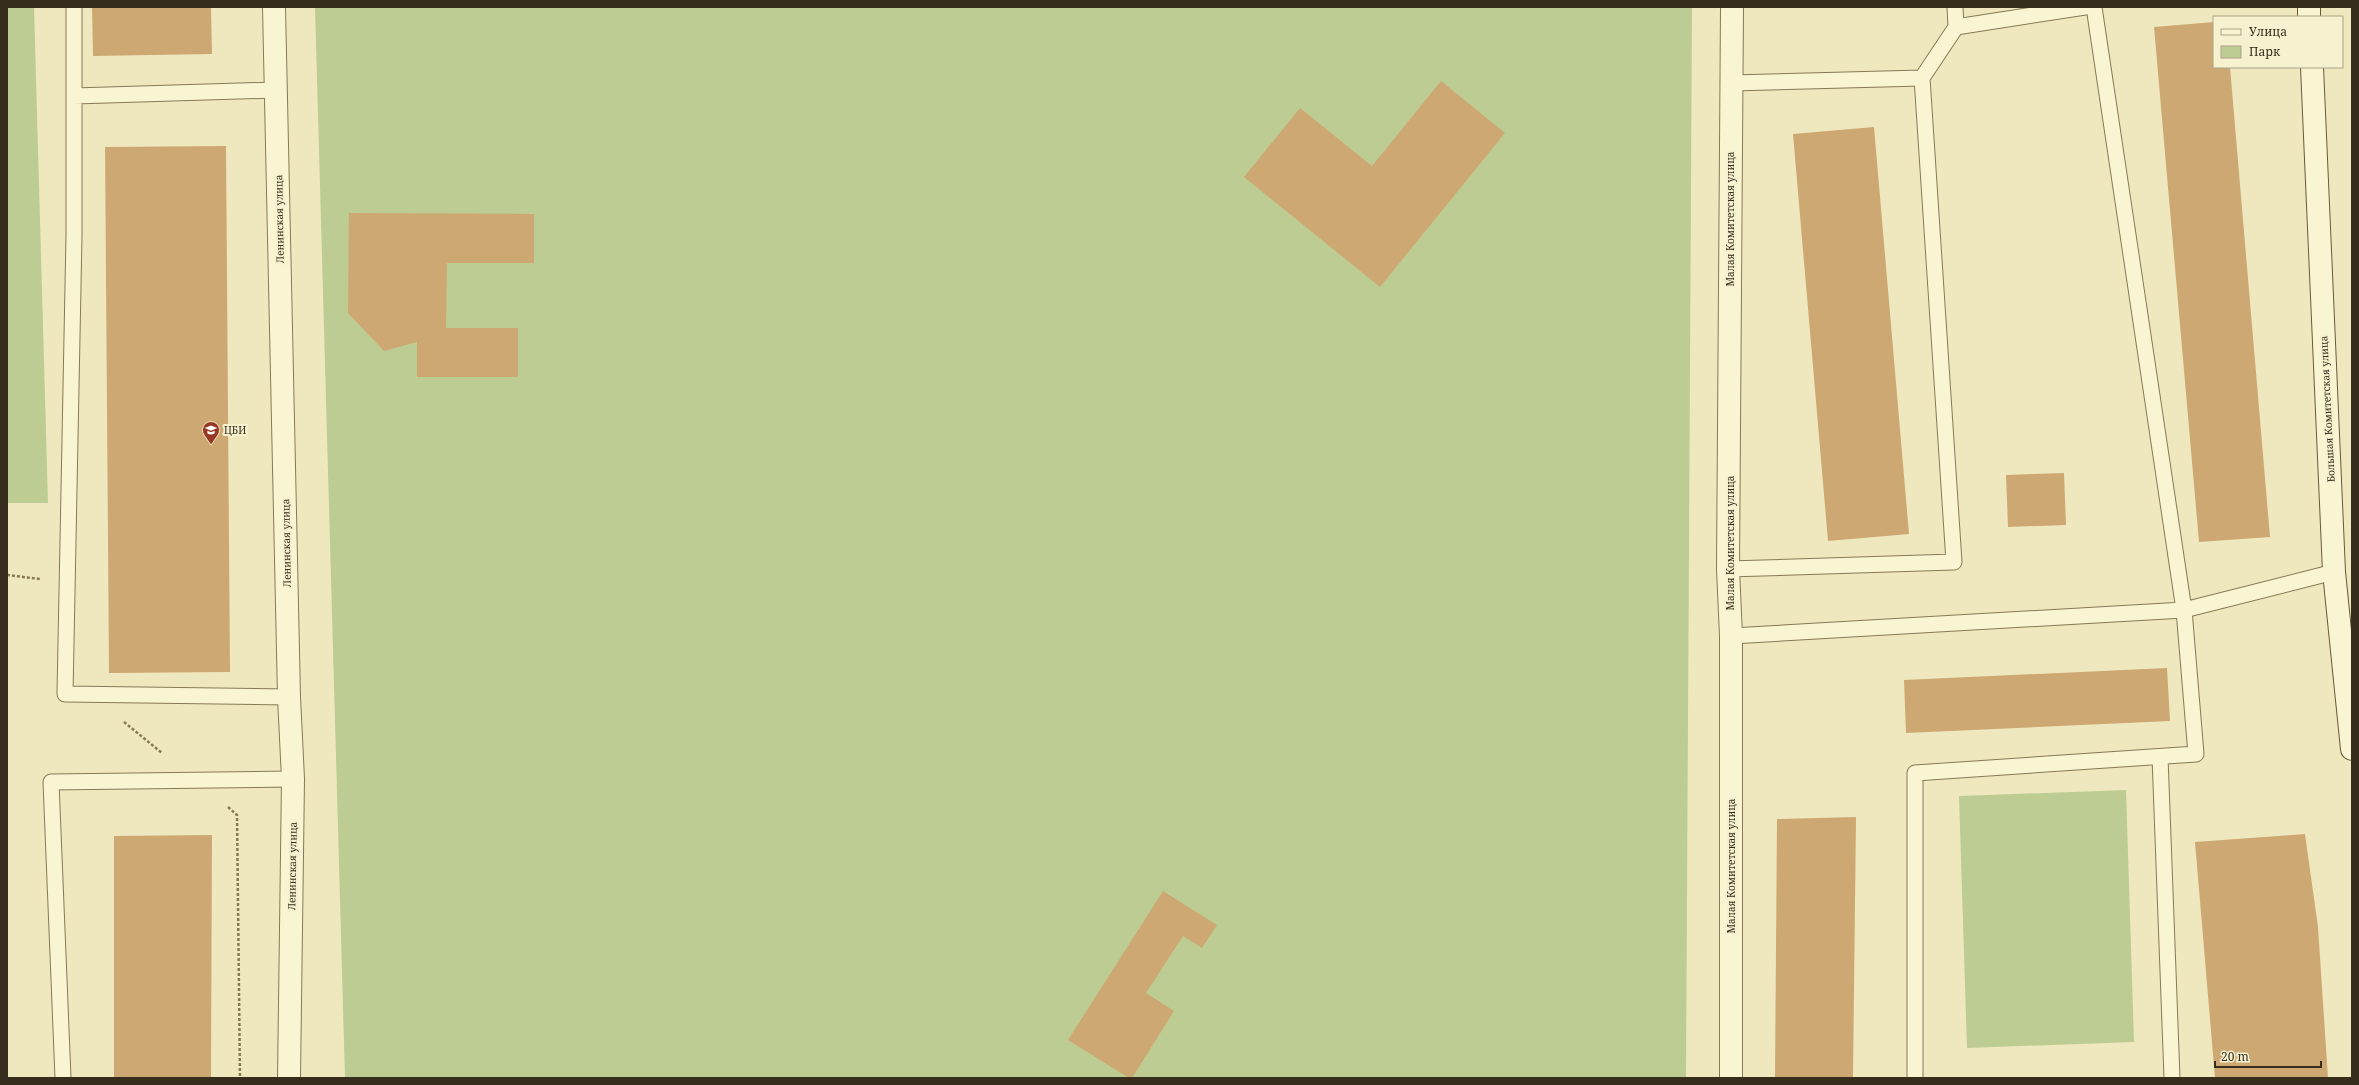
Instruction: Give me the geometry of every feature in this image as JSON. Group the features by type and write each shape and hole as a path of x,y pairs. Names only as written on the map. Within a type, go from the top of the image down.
{"street":[{"name":"Ленинская улица","path":"274,7 289,697 293,779 289,1078"},
{"name":"Малая Комитетская улица","path":"1731,1078 1731,636 1728,569 1732,7"},
{"name":"Большая Комитетская улица","path":"2312,68 2334,572 2352,749"}],"lane":[{"path":"74,7 74,251 65,694 289,697"},
{"path":"1728,569 1954,562 1922,78 1956,27 1955,7"},
{"path":"1956,27 2085,7"},
{"path":"1915,1078 1914,773 2196,754 2184,610 2094,7"},
{"path":"1731,83 1922,78"},
{"path":"74,96 277,90"},
{"path":"1731,636 2184,610 2334,572"},
{"path":"2160,757 2172,1078"},
{"path":"63,1078 51,782 293,779"}],"path":[{"path":"7,575 41,579"}],"green space":[{"path":"7,7 34,7 48,503 7,503"},
{"path":"315,7 1692,7 1686,1078 345,1078"},
{"path":"2126,790 2134,1042 1967,1048 1959,796"}],"building":[{"path":"92,7 211,7 212,54 93,56"},
{"path":"2213,22 2213,68 2230,68 2270,537 2199,542 2154,27"},
{"path":"1441,81 1505,133 1380,287 1244,177 1300,108 1372,166"},
{"path":"1874,127 1909,534 1828,541 1793,134"},
{"path":"226,146 230,672 109,673 105,147"},
{"path":"349,213 534,214 534,263 447,263 446,328 518,328 518,377 417,377 417,342 384,351 348,313"},
{"path":"2064,473 2066,525 2008,527 2006,475"},
{"path":"2167,668 2170,721 1906,733 1904,680"},
{"path":"1856,817 1853,1078 1775,1078 1777,819"},
{"path":"2305,834 2318,927 2328,1078 2215,1078 2195,842"},
{"path":"212,835 211,1078 114,1078 114,836"},
{"path":"1163,891 1217,925 1202,948 1183,936 1146,993 1174,1011 1132,1078 1129,1078 1068,1040"}],"place":[{"name":"ЦБИ","path":"211,445"}]}
